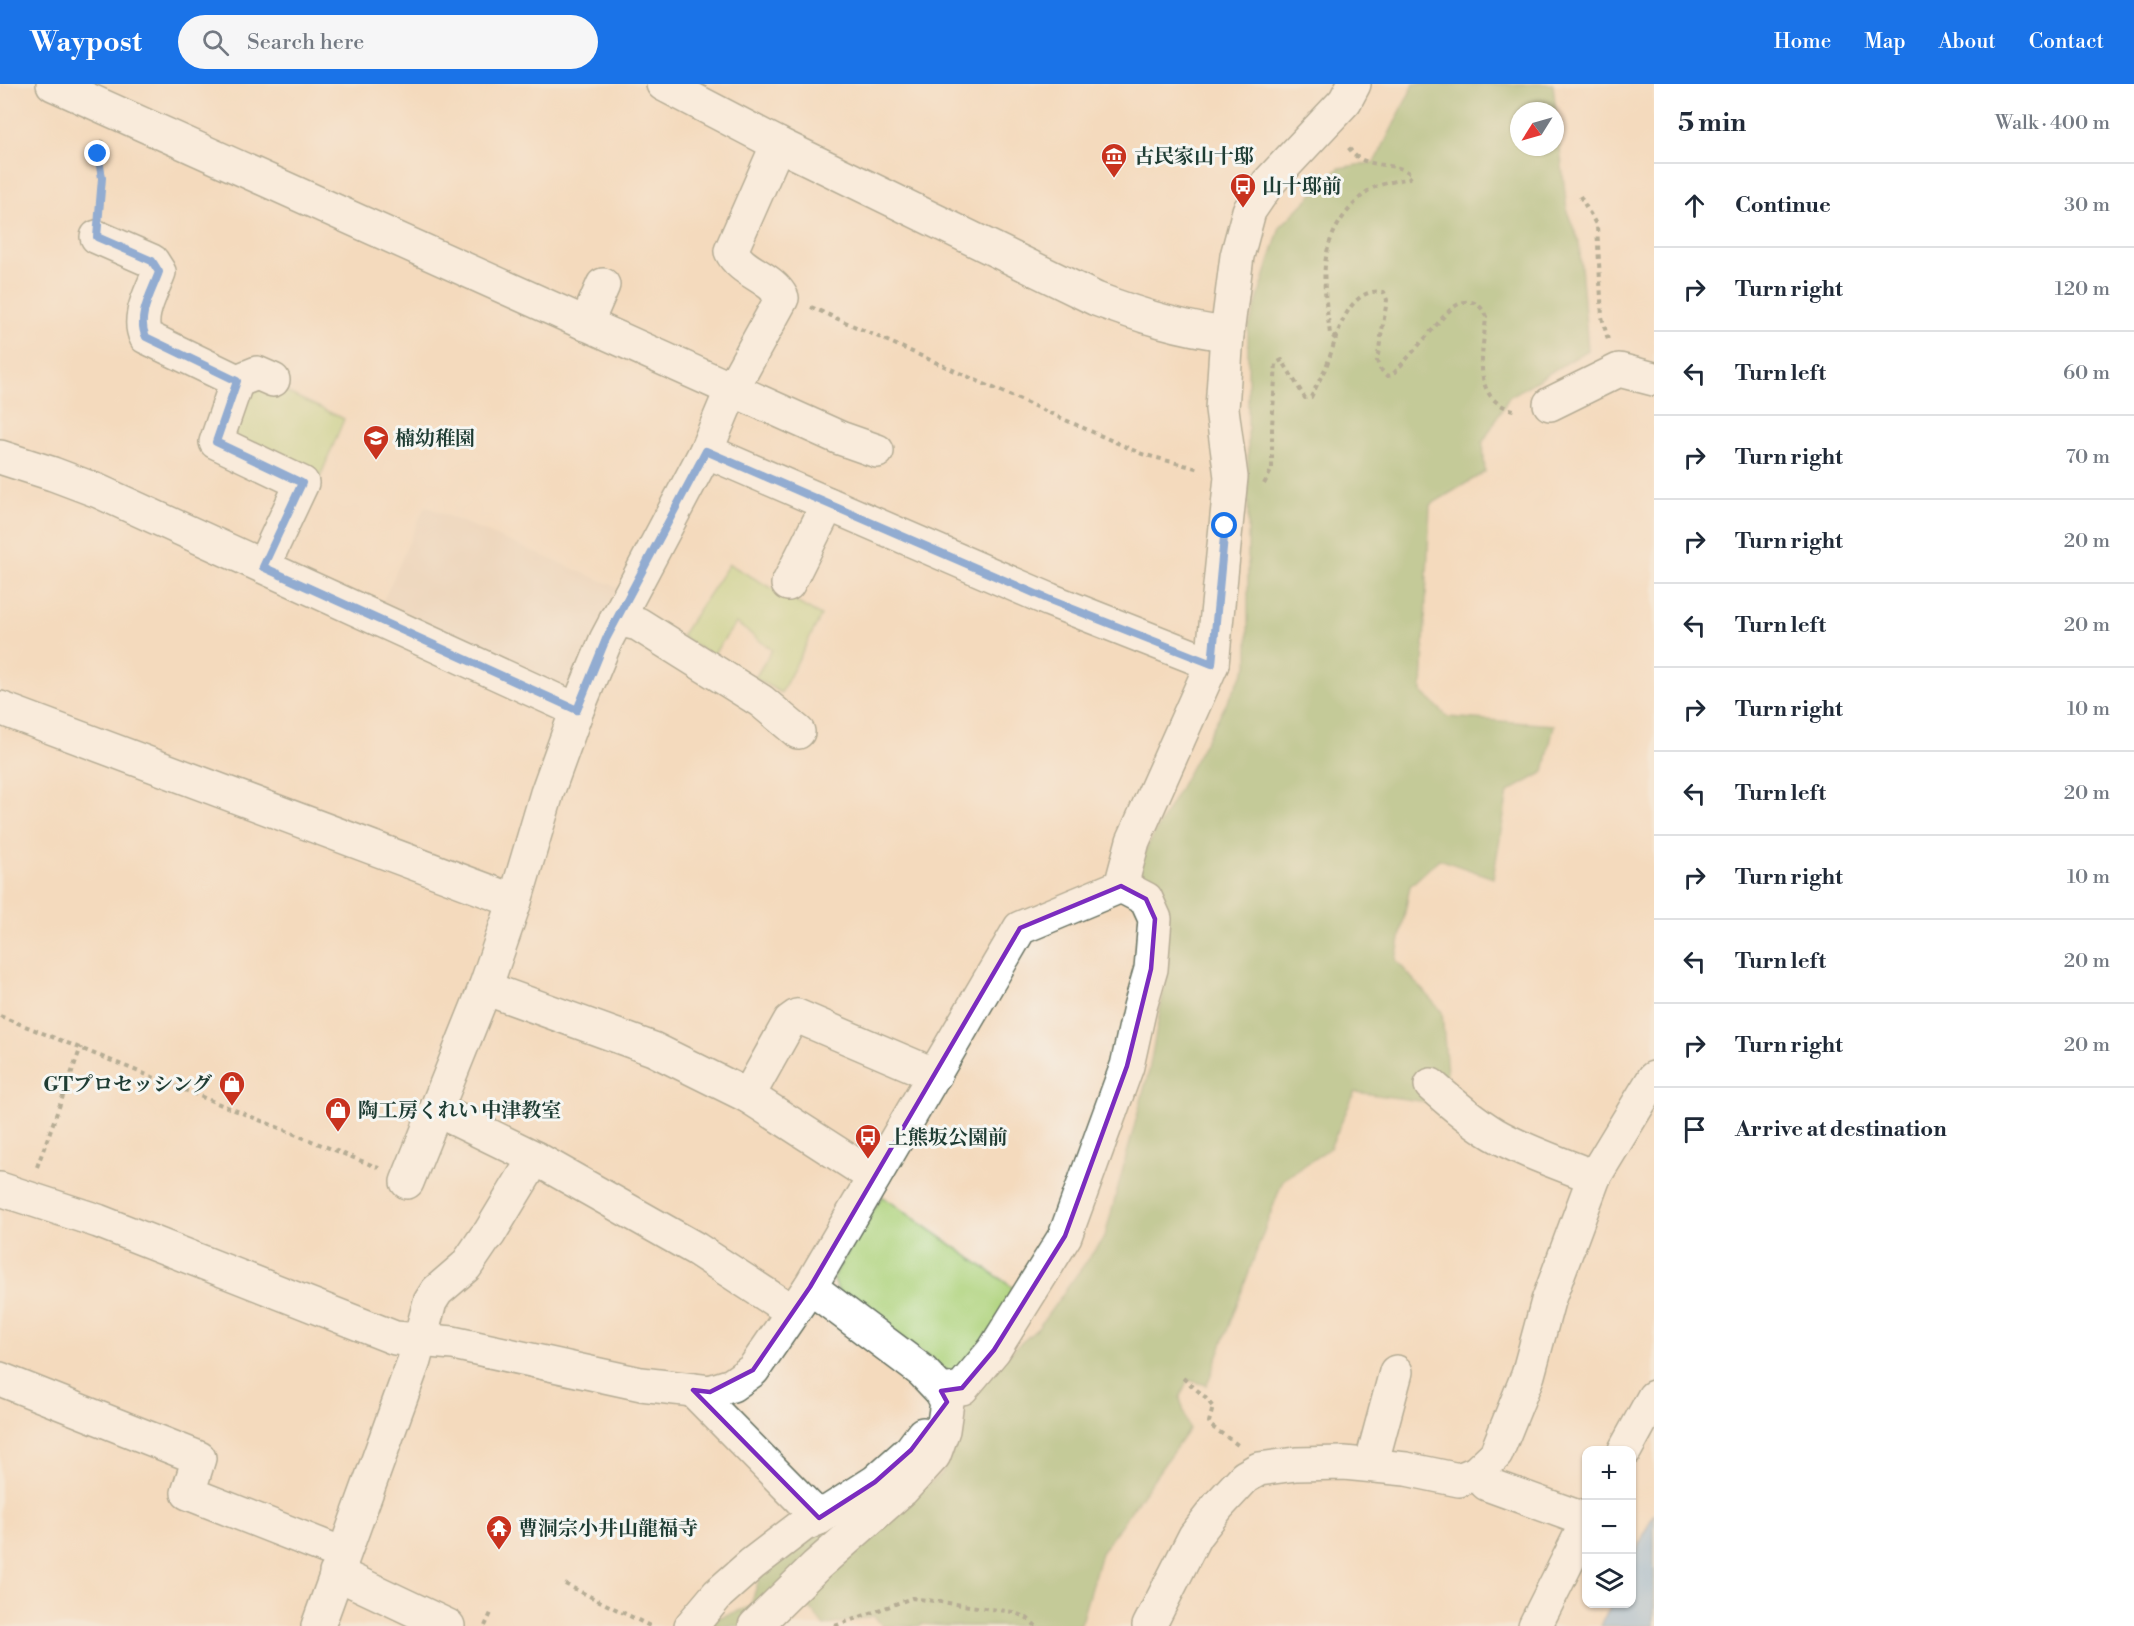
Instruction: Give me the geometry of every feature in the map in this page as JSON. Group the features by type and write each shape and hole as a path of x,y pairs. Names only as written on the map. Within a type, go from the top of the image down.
{"street":[{"path":"54,84 840,438 877,451"},
{"path":"663,84 778,144 1096,299 1144,316 1207,331 1227,333"},
{"path":"1120,886 1133,841 1212,664 1231,477 1222,410 1227,333 1237,256 1249,211 1268,183 1345,101 1354,84"},
{"path":"407,1182 485,988 515,901 547,793 606,639 706,451 732,389 782,298 778,289 736,262 730,251 778,144"},
{"path":"97,237 152,261 159,272 142,319 142,329 146,337 237,381 257,374 273,380"},
{"path":"586,324 603,285"},
{"path":"1550,404 1618,370 1654,379"},
{"path":"237,381 216,442 302,483 263,567"},
{"path":"706,451 1050,600 1212,664"},
{"path":"0,457 98,491 577,710"},
{"path":"788,584 828,504"},
{"path":"616,619 638,624 761,701 780,727"},
{"path":"0,708 515,901"},
{"path":"13,1193 98,1221 395,1338 453,1343 641,1384 710,1392 732,1384 753,1370 802,1299 1020,928 1120,886 1146,899 1155,919 1151,969 1127,1066 1065,1236 994,1350 962,1388 944,1396 911,1450 875,1482 819,1518 803,1525 752,1564 718,1594 690,1626"},
{"path":"485,988 653,1049 748,1096 874,1177"},
{"path":"748,1096 790,1021 797,1016 935,1075"},
{"path":"1149,1626 1195,1536 1245,1477 1259,1469 1296,1464 1344,1463 1406,1469 1460,1480 1476,1473 1496,1454 1527,1375 1548,1301 1593,1177 1654,1078"},
{"path":"1431,1085 1458,1109 1493,1133 1593,1177"},
{"path":"437,1110 535,1158 696,1248 802,1299 922,1371 944,1396 943,1430 934,1455 902,1490 816,1566 755,1626"},
{"path":"318,1626 414,1361 430,1302 437,1292 466,1266 489,1234 535,1158"},
{"path":"1371,1465 1396,1372"},
{"path":"0,1379 36,1408 199,1458 188,1493 340,1564 448,1626"},
{"path":"693,1390 819,1518"},
{"path":"1627,1446 1654,1397"},
{"path":"1476,1473 1487,1484 1582,1520"},
{"path":"1534,1626 1582,1532"}],"path":[{"path":"97,237 102,178 98,154 115,112"},
{"path":"1336,339 1330,334 1324,279 1326,250 1339,220 1374,187 1409,178 1412,175 1406,170 1376,165 1357,157 1347,146 1347,138"},
{"path":"1580,196 1597,226 1602,317 1604,330 1618,370"},
{"path":"1261,491 1272,469 1276,363 1282,360 1305,398 1311,397 1346,313 1356,301 1376,291 1384,292 1387,300 1377,361 1380,369 1388,376 1392,375 1444,317 1457,305 1469,301 1477,303 1484,310 1486,317 1481,372 1483,386 1493,399 1506,409 1521,411 1539,411 1550,404"},
{"path":"782,298 792,299 1142,454 1231,477"},
{"path":"0,1016 81,1047 407,1182"},
{"path":"13,1193 81,1047"},
{"path":"1183,1378 1213,1407 1209,1422 1211,1426 1244,1449 1259,1469"},
{"path":"565,1584 650,1626"},
{"path":"835,1626 912,1598 1012,1612 1027,1618 1036,1626"},
{"path":"485,1626 490,1613"}],"highlighted area":[{"path":"1121,886 1146,899 1155,919 1151,969 1127,1066 1065,1236 994,1350 962,1388 941,1391 947,1402 911,1450 875,1482 819,1518 693,1390 710,1392 753,1370 810,1287 1020,928"}],"shaded area":[{"path":"425,506 626,591 576,692 378,612"}],"green space":[{"path":"1414,84 1553,84 1555,102 1510,102 1510,156 1561,156 1567,211 1579,242 1588,350 1509,397 1483,442 1485,472 1430,505 1422,692 1448,717 1554,725 1544,772 1508,792 1493,878 1439,859 1410,886 1396,960 1442,1012 1447,1073 1434,1103 1355,1092 1330,1148 1283,1180 1207,1385 1188,1380 1180,1398 1189,1429 1101,1553 1080,1626 921,1624 919,1626 883,1626 874,1616 824,1626 801,1597 743,1626 704,1626 708,1621 750,1607 763,1567 830,1520 875,1524 941,1475 966,1424 965,1382 980,1379 1038,1328 1105,1236 1149,1071 1169,961 1125,887 1248,664 1248,330 1280,227 1339,168 1375,162"},
{"path":"260,380 344,419 318,482 235,448 226,434 242,390"},
{"path":"729,564 821,616 781,693 755,678 772,650 736,623 712,656 681,636"},
{"path":"882,1196 1022,1294 953,1375 839,1293 833,1277"}],"water":[{"path":"1654,1513 1654,1626 1601,1626 1609,1608 1636,1608 1636,1551"}],"place":[{"name":"古民家山十邸","path":"1114,179"},
{"name":"山十邸前","path":"1243,209"},
{"name":"楠幼稚園","path":"376,461"},
{"name":"GTプロセッシング","path":"232,1107"},
{"name":"陶工房くれい 中津教室","path":"338,1133"},
{"name":"上熊坂公園前","path":"868,1160"},
{"name":"曹洞宗小井山龍福寺","path":"499,1551"}],"route":[{"path":"98,154 102,178 97,237 152,261 159,272 142,319 142,329 146,337 237,381 216,442 302,483 263,567 577,710 606,639 706,451 1050,600 1212,664 1225,526"}]}
